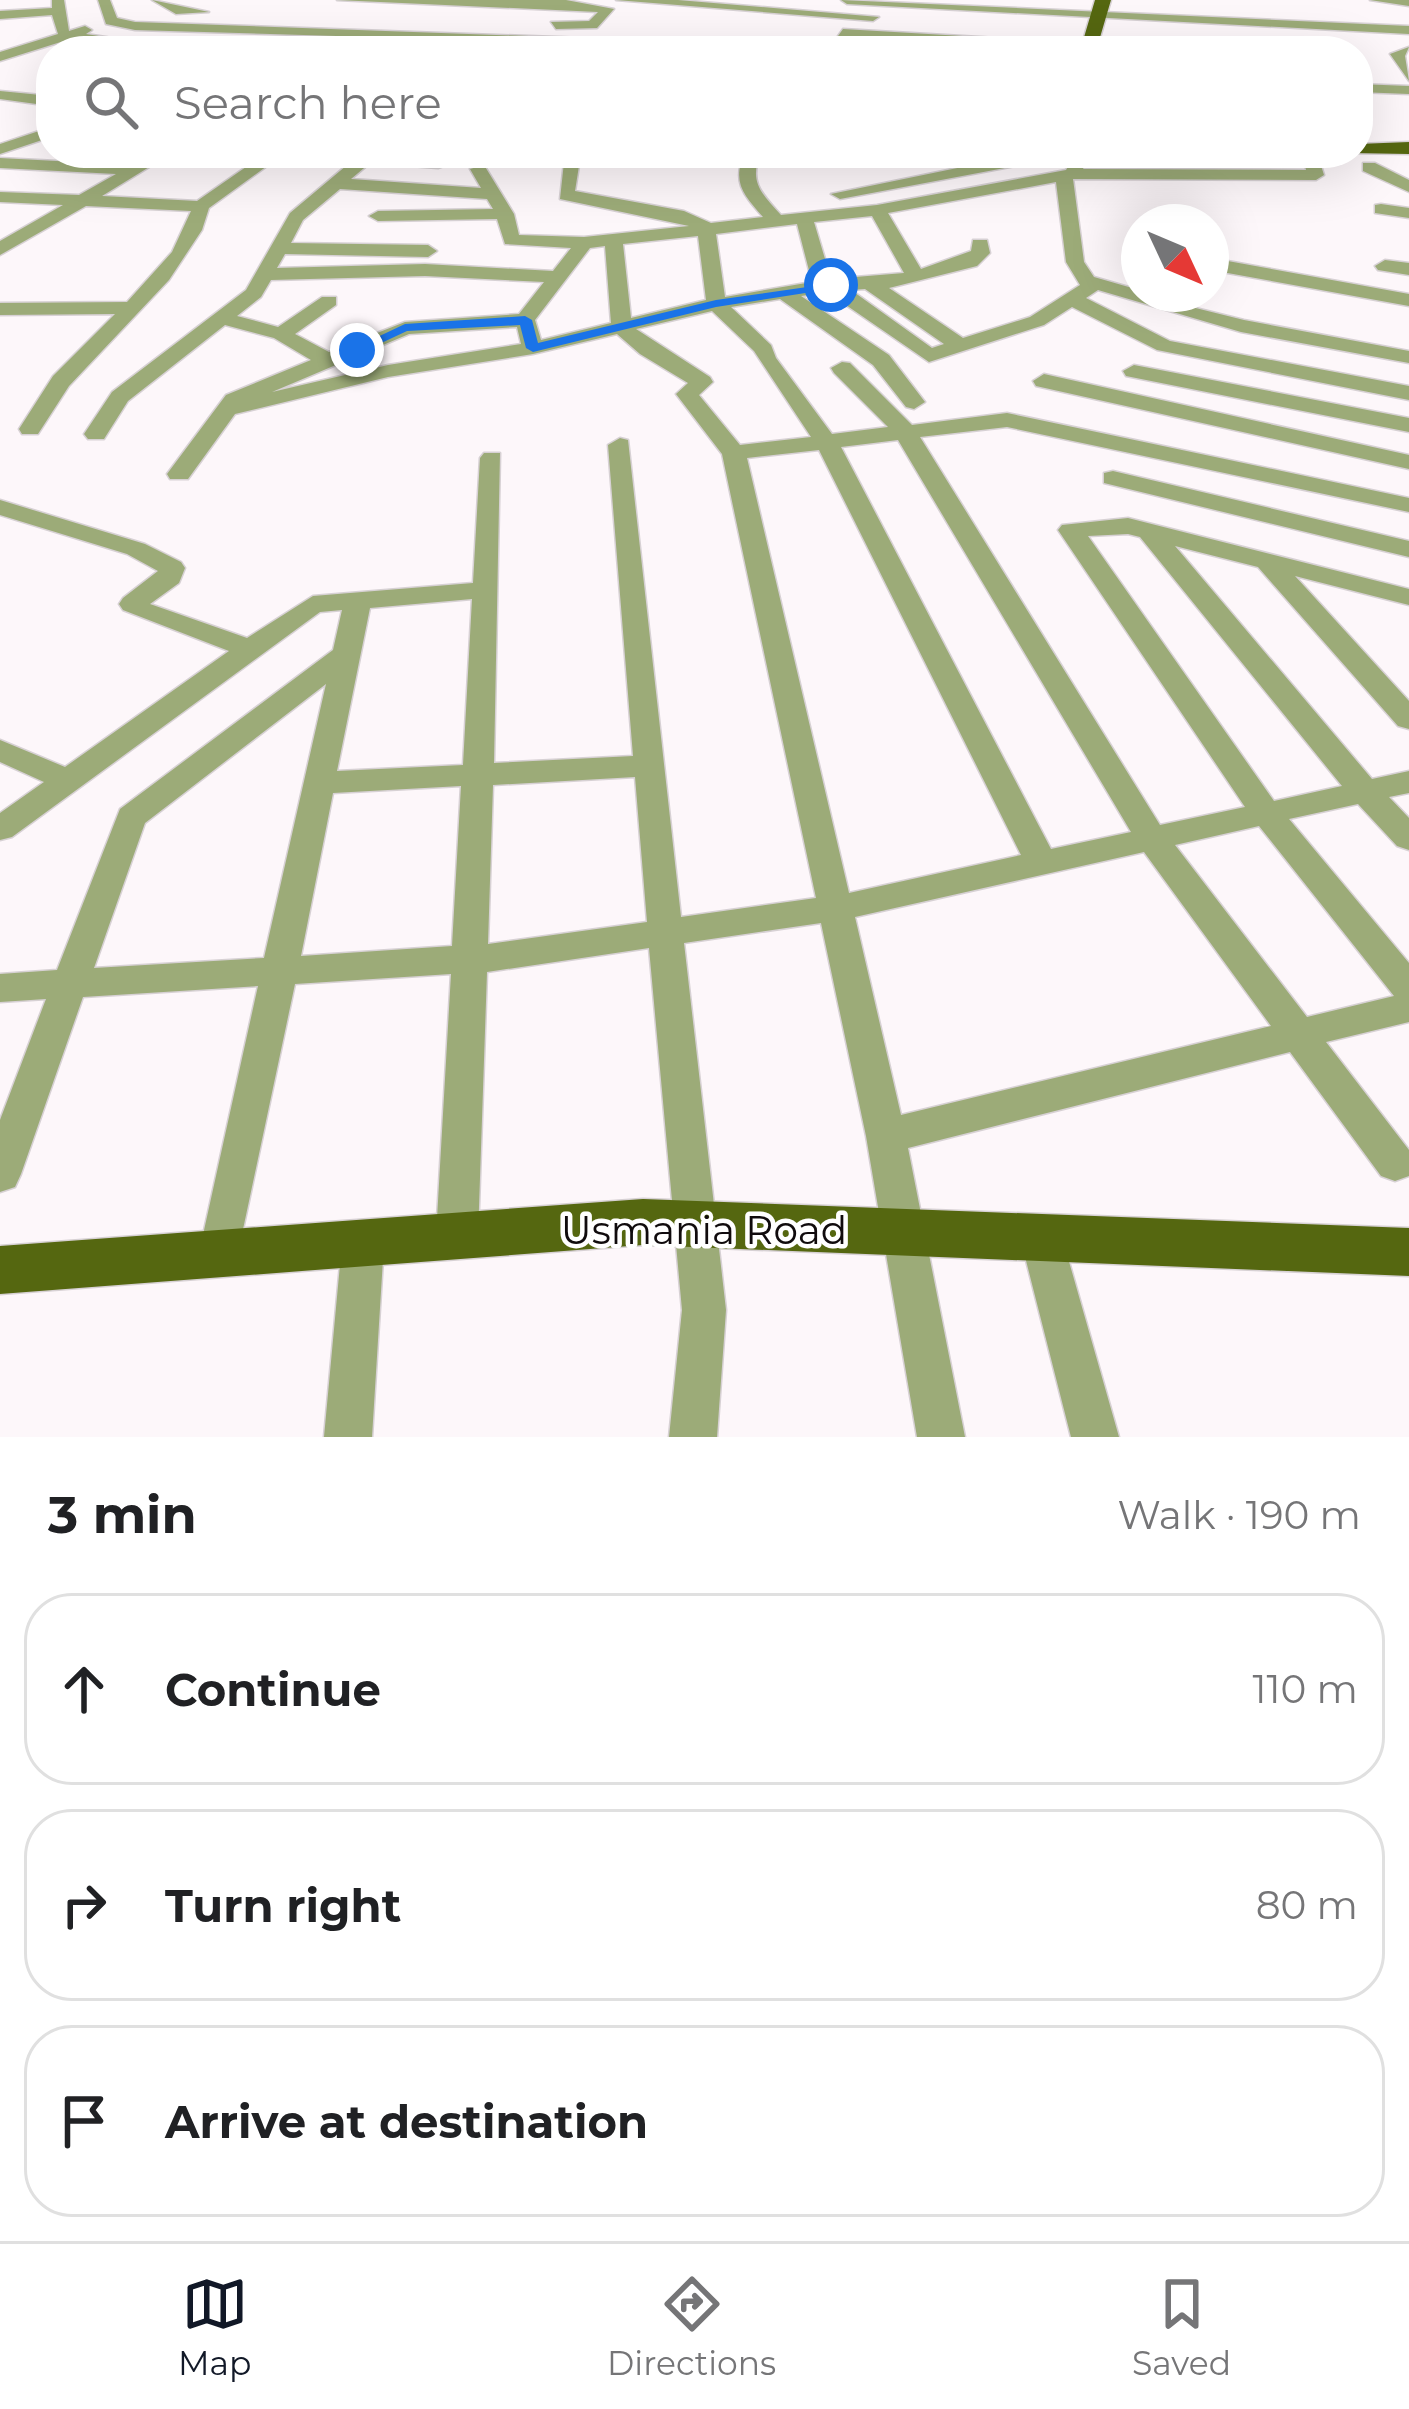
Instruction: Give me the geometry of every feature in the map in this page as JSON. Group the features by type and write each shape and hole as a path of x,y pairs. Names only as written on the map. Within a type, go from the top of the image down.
{"main road":[{"path":"1373,150 1409,148"},
{"name":"Usmania Road","path":"0,1270 643,1222 1409,1252"}],"street":[{"path":"104,0 114,22"},
{"path":"158,0 176,10 225,13"},
{"path":"337,16 592,26 608,9 567,4 343,0"},
{"path":"622,0 964,23"},
{"path":"817,36 846,0 909,2 1094,32"},
{"path":"1120,0 1290,36"},
{"path":"1376,0 1409,2"},
{"path":"0,15 58,5 58,24 66,36 114,22 407,36 443,1"},
{"path":"684,2 667,20 733,25"},
{"path":"888,36 909,2"},
{"path":"537,36 567,4"},
{"path":"820,31 888,36 1094,32 1285,9 1409,16"},
{"path":"1285,9 1299,36"},
{"path":"1206,20 1409,34"},
{"path":"1072,30 1094,32"},
{"path":"1355,36 1409,34"},
{"path":"0,57 36,46"},
{"path":"1409,50 1397,54 1409,77"},
{"path":"1373,92 1409,90"},
{"path":"0,94 36,99"},
{"path":"0,125 36,129"},
{"path":"0,149 36,136"},
{"path":"1373,157 1409,187"},
{"path":"0,164 36,166"},
{"path":"89,168 133,170"},
{"path":"0,249 137,168"},
{"path":"0,197 201,206 255,168"},
{"path":"96,434 120,398 254,293 296,217 352,168"},
{"path":"570,168 566,195 684,216 706,228"},
{"path":"746,168 747,188 775,220"},
{"path":"938,168 947,173"},
{"path":"840,194 975,168"},
{"path":"478,169 505,214 511,240 584,243 877,210 1065,168"},
{"path":"1074,168 1075,262 1080,290 1164,346 1409,393"},
{"path":"332,183 490,194"},
{"path":"31,429 58,383 185,246 197,229 201,206"},
{"path":"1381,208 1409,213"},
{"path":"877,210 915,277"},
{"path":"378,216 505,214"},
{"path":"0,217 43,221"},
{"path":"804,217 827,286 929,356 1037,321 1080,290 1409,357"},
{"path":"706,228 716,304 764,349 765,358 826,443 1042,863"},
{"path":"613,238 622,328 647,350 702,382 687,394 734,453 886,1136 941,1437"},
{"path":"179,474 226,409 250,392 405,328 525,320 584,243"},
{"path":"226,409 388,371 533,348 716,304 915,277 970,262 981,253 980,244"},
{"path":"278,248 441,251"},
{"path":"1229,266 1409,300"},
{"path":"1385,266 1409,269"},
{"path":"263,274 425,270 557,277"},
{"path":"870,284 960,346"},
{"path":"785,294 880,360 914,402"},
{"path":"281,334 329,301"},
{"path":"0,309 128,308"},
{"path":"224,319 281,334 329,361"},
{"path":"525,320 533,348"},
{"path":"842,368 904,430 1151,838 1395,1163"},
{"path":"1134,371 1409,425"},
{"path":"1043,381 1409,462"},
{"path":"734,453 1007,420 1409,506"},
{"path":"620,445 692,1224 704,1310 693,1437"},
{"path":"458,1236 492,458"},
{"path":"1113,478 1409,549"},
{"path":"0,507 136,549 172,568 170,577 133,604 250,649"},
{"path":"1409,597 1128,526 1070,530 1266,813 1409,989"},
{"path":"1148,531 1409,838"},
{"path":"1267,561 1409,719"},
{"path":"0,829 313,604 486,590"},
{"path":"220,1253 358,600"},
{"path":"0,1174 130,817 345,655"},
{"path":"0,750 68,780"},
{"path":"318,783 650,766"},
{"path":"0,988 470,958 837,908 1409,782"},
{"path":"886,1136 1409,1007"},
{"path":"1041,1237 1095,1437"},
{"path":"349,1437 364,1243"}],"route":[{"path":"357,350 405,328 525,320 533,348 716,304 831,285"}]}
